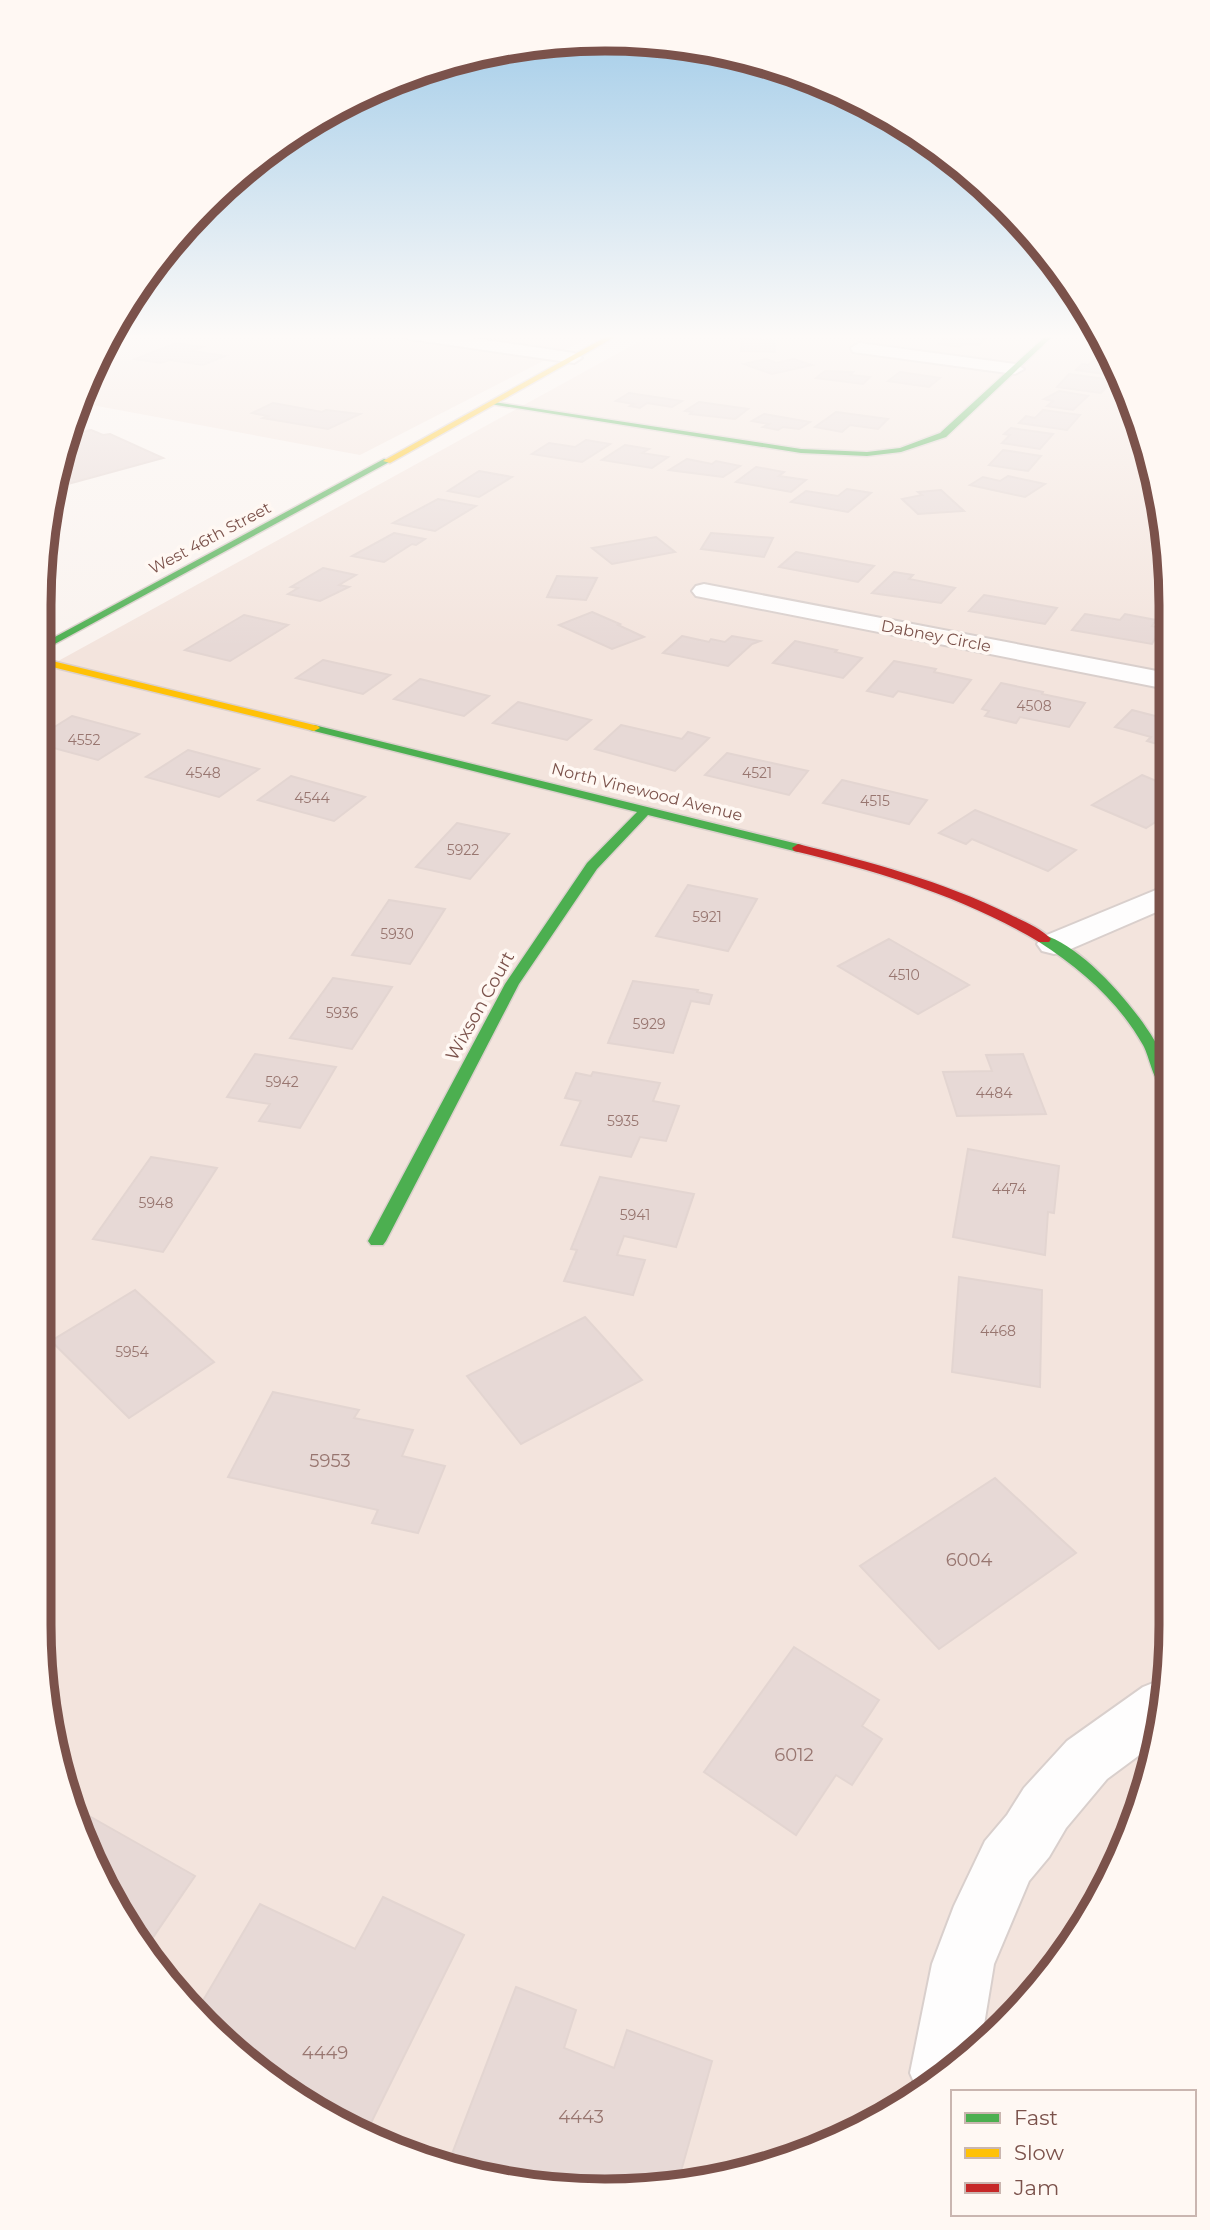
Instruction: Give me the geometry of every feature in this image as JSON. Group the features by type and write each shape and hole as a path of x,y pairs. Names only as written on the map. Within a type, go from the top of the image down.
{"street":[{"name":"West 46th Street","path":"51,643 431,438"},
{"path":"717,438 801,451 880,453 916,447 936,438"},
{"name":"Dabney Circle","path":"704,591 1159,679"},
{"name":"North Vinewood Avenue","path":"51,664 923,881 1003,915 1054,944 1098,979 1134,1019 1149,1040 1159,1064"},
{"name":"Wixson Court","path":"377,1241 512,984 592,866 646,810"},
{"path":"1054,944 1159,899"},
{"path":"945,2063 963,1964 1006,1862 1028,1836 1045,1808 1087,1760 1152,1713"}],"shaded area":[{"path":"269,438 393,438 360,455"},
{"path":"464,438 1133,438 1149,497 1155,533 1159,605 1159,1625 1155,1697 1149,1733 1130,1803 1102,1870 1066,1933 1022,1990 997,2017 942,2065 882,2105 817,2137 783,2150 713,2169 677,2175 569,2178 497,2169 462,2160 427,2150 360,2122 297,2086 268,2065 213,2017 188,1990 144,1933 125,1902 93,1837 80,1803 61,1733 52,1661 51,665"}],"building":[{"path":"77,438 119,438 163,458 64,485"},
{"path":"1007,438 1049,438 1040,449 1002,443"},
{"path":"586,440 610,444 582,462 532,454 549,443 575,447"},
{"path":"625,445 649,449 642,453 668,457 652,468 602,460"},
{"path":"1003,450 1041,456 1028,471 989,465"},
{"path":"687,459 740,466 723,477 669,470"},
{"path":"756,467 784,472 779,476 806,480 791,492 736,482"},
{"path":"479,471 512,477 479,497 448,491"},
{"path":"1008,476 1045,484 1025,497 970,485 983,477 1000,481"},
{"path":"847,489 871,493 848,512 791,502 806,491 838,496"},
{"path":"941,490 964,511 918,514 902,499 922,495 918,492"},
{"path":"438,499 476,506 435,531 393,523"},
{"path":"394,533 425,539 384,562 352,556"},
{"path":"711,533 773,538 764,557 701,549"},
{"path":"656,537 675,552 612,564 592,548"},
{"path":"796,552 874,566 858,582 779,567"},
{"path":"323,568 356,575 339,585 349,587 320,601 288,594 298,588 291,587"},
{"path":"894,572 913,575 909,579 955,588 941,603 872,593"},
{"path":"557,576 597,578 586,600 547,597"},
{"path":"984,595 1057,608 1045,624 969,611"},
{"path":"592,612 644,637 612,649 559,625"},
{"path":"1085,614 1120,620 1125,614 1156,620 1152,626 1159,628 1152,644 1072,630"},
{"path":"244,615 288,625 230,661 185,650"},
{"path":"682,636 709,642 711,639 725,642 732,636 760,641 752,644 728,666 663,653"},
{"path":"795,641 862,658 843,678 773,663"},
{"path":"323,660 390,675 363,694 296,678"},
{"path":"894,661 936,669 934,672 971,680 953,703 898,691 893,697 867,691"},
{"path":"420,679 489,696 464,716 394,699"},
{"path":"1001,683 1085,703 1069,727 1020,717 1016,723 985,716 989,711 982,709"},
{"path":"518,702 591,720 567,740 493,723"},
{"path":"1132,710 1159,717 1159,745 1147,741 1151,737 1115,727"},
{"path":"72,716 139,734 98,760 51,747 51,729"},
{"path":"621,725 682,739 688,732 709,738 675,771 595,749"},
{"path":"188,750 259,769 219,797 146,777"},
{"path":"727,753 808,771 789,795 705,775"},
{"path":"1142,775 1159,782 1159,820 1146,828 1092,805"},
{"path":"291,776 365,797 334,821 258,800"},
{"path":"842,780 927,800 909,824 823,803"},
{"path":"975,810 1076,850 1048,871 972,839 966,844 939,833"},
{"path":"457,823 509,834 470,879 416,867"},
{"path":"688,885 757,899 728,951 656,936"},
{"path":"389,900 445,909 410,964 352,955"},
{"path":"889,939 969,985 918,1014 838,966"},
{"path":"333,978 392,987 352,1049 290,1038"},
{"path":"633,981 698,990 697,992 712,995 709,1004 691,1001 673,1053 608,1043"},
{"path":"255,1054 336,1067 300,1128 259,1121 270,1104 227,1097"},
{"path":"1023,1054 1046,1114 957,1116 943,1072 992,1071 986,1055"},
{"path":"593,1072 660,1083 653,1101 679,1106 666,1141 640,1137 631,1157 561,1145 581,1101 565,1098 576,1073 591,1076"},
{"path":"968,1149 1059,1166 1054,1213 1048,1212 1045,1255 953,1237"},
{"path":"151,1157 217,1168 163,1252 93,1239"},
{"path":"600,1177 694,1194 676,1247 624,1236 617,1255 645,1260 633,1295 564,1281 577,1250 571,1249"},
{"path":"959,1277 1042,1290 1040,1387 952,1372"},
{"path":"135,1290 214,1362 129,1418 51,1341"},
{"path":"585,1317 642,1380 521,1444 467,1376"},
{"path":"273,1392 359,1410 354,1418 413,1430 402,1456 445,1466 418,1533 372,1523 378,1510 228,1477"},
{"path":"995,1478 1076,1553 939,1649 860,1566"},
{"path":"794,1647 879,1700 862,1726 882,1739 852,1785 836,1775 796,1835 704,1772"},
{"path":"84,1813 195,1876 150,1941 108,1870"},
{"path":"383,1897 464,1935 369,2126 328,2105 268,2065 201,2004 260,1904 355,1949"},
{"path":"516,1987 576,2010 564,2048 614,2068 627,2030 712,2061 680,2174 641,2178 569,2178 497,2169 451,2157"}],"traffic: fast":[{"path":"717,438 801,451 867,454 901,450 934,438"},
{"path":"51,643 387,461"},
{"path":"314,728 798,848"},
{"path":"377,1241 512,984 592,866 646,810"},
{"path":"1044,939 1090,972 1118,999 1141,1030 1159,1063"}],"traffic: slow":[{"path":"387,461 429,438"},
{"path":"51,664 314,728"}],"traffic: jam":[{"path":"798,848 925,883 986,907 1044,939"}]}
